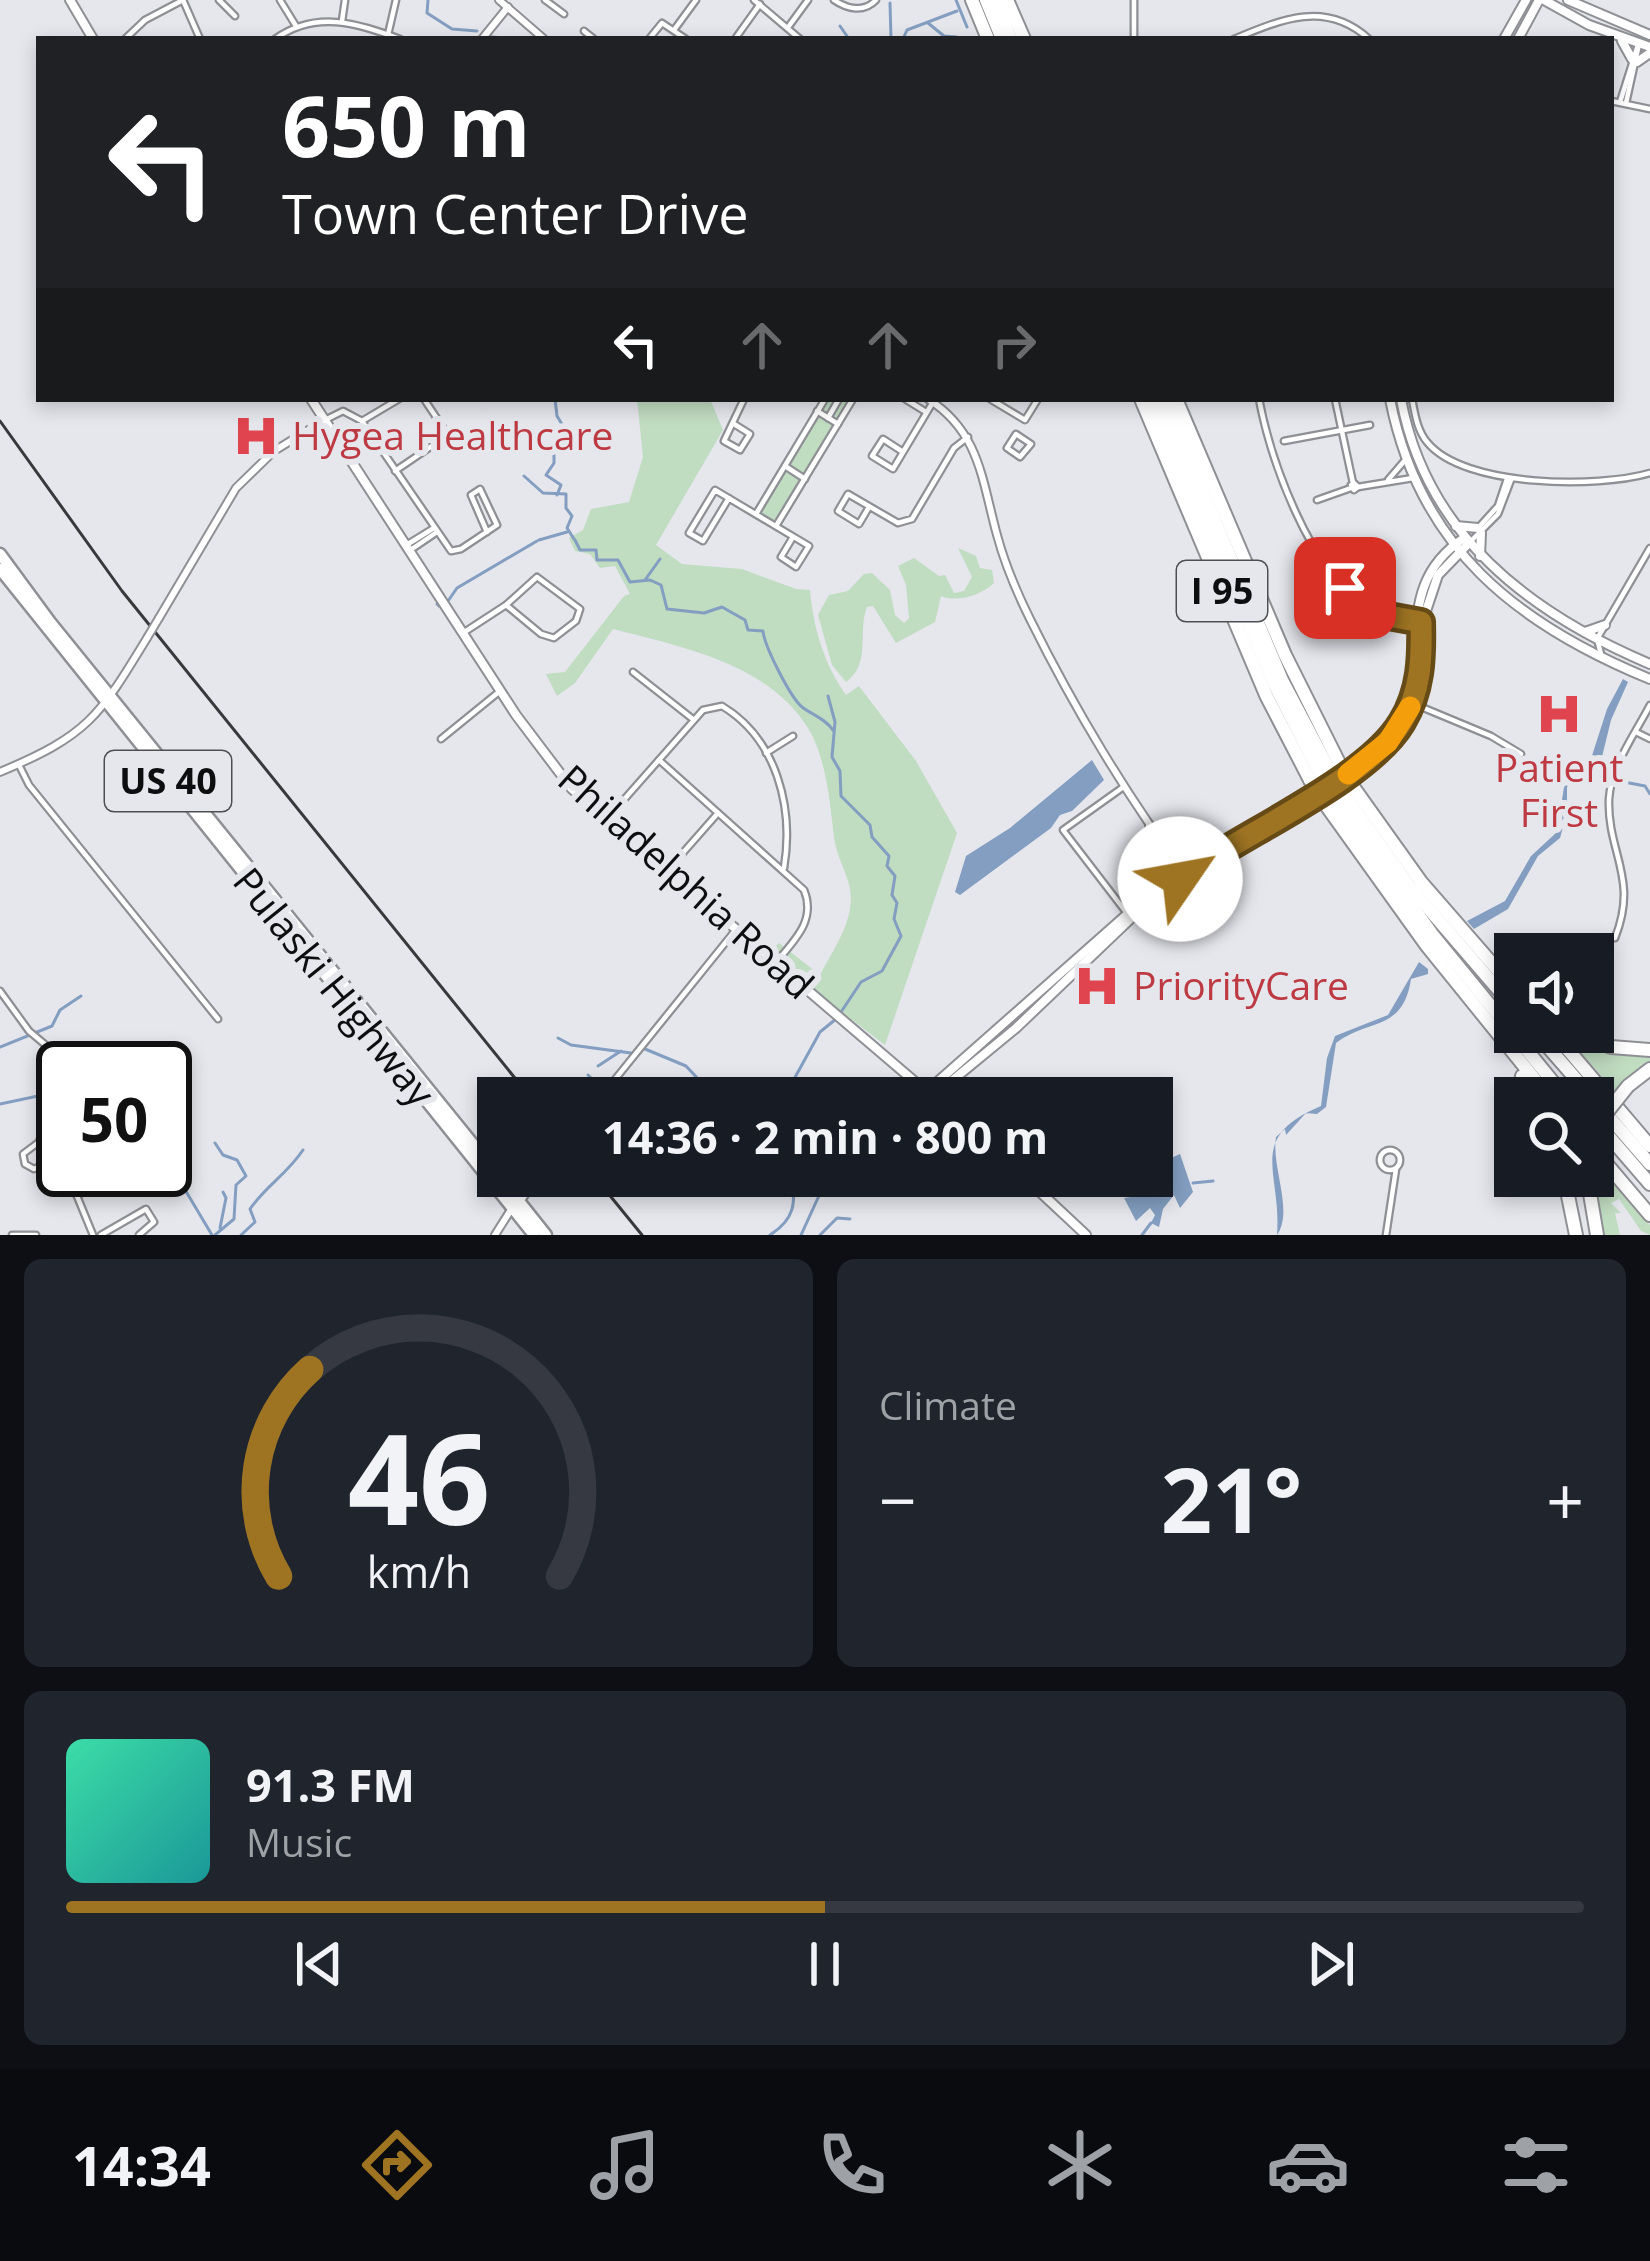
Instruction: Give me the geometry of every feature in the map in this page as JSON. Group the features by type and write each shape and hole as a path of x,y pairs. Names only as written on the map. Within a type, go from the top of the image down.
{"highway":[{"path":"972,0 987,36"},
{"path":"986,0 1001,36"},
{"path":"995,0 1010,36"},
{"path":"1007,0 1023,36"},
{"name":"I 95","path":"1142,402 1266,694 1324,772 1471,1001 1533,1077"},
{"path":"1155,402 1274,684 1324,772"},
{"path":"1165,402 1324,772"},
{"name":"I 95","path":"1177,402 1285,656 1324,772 1494,965"},
{"name":"Pulaski Highway","path":"0,554 109,701 516,1205 546,1235"},
{"name":"Pulaski Highway","path":"0,569 477,1150"},
{"path":"1337,792 1432,934 1549,1077"},
{"path":"1337,792 1494,987"},
{"path":"1432,934 1494,1003"},
{"path":"1471,1001 1522,1077"},
{"path":"1614,1047 1650,1050"},
{"path":"1539,1053 1561,1077"},
{"path":"1551,1053 1650,1164"},
{"path":"1571,1053 1592,1077"},
{"path":"1614,1104 1650,1070"},
{"path":"1614,1101 1650,1135"},
{"path":"1614,1103 1650,1146"},
{"path":"1614,1138 1650,1180"},
{"path":"1614,1154 1650,1196"},
{"path":"1614,1171 1650,1215"},
{"name":"Pulaski Highway","path":"511,1197 534,1235"},
{"path":"1569,1197 1578,1235"},
{"path":"1591,1197 1597,1235"}],"main road":[{"path":"70,0 91,36"},
{"path":"1520,36 1542,0 1650,50 1634,60 1616,36"},
{"path":"1568,0 1646,34"},
{"path":"1506,36 1522,3"},
{"path":"1530,16 1544,9 1565,13"},
{"name":"Philadelphia Road","path":"313,402 558,772 606,820 907,1077"},
{"path":"1391,402 1406,459 1442,544 1438,567"},
{"path":"1403,402 1421,466 1474,569 1518,609 1620,665 1650,672"},
{"path":"1432,512 1461,545 1526,603 1532,602"},
{"path":"1454,525 1480,530 1480,557"},
{"path":"1461,545 1532,602 1650,672"},
{"path":"950,1077 1126,912 1361,759 1389,733 1410,702 1418,601 1438,567 1461,545"},
{"path":"1438,567 1455,564 1474,569"},
{"path":"1585,632 1605,626"},
{"path":"1606,658 1650,689"},
{"path":"955,1077 1049,998 1115,931 1181,874"},
{"path":"1045,1197 1085,1235"}],"street":[{"path":"127,36 145,20 183,0 199,36"},
{"path":"219,0 235,16"},
{"path":"280,0 296,26"},
{"path":"342,21 345,0"},
{"path":"388,36 396,0"},
{"path":"499,0 510,3 541,36"},
{"path":"545,0 563,14"},
{"path":"674,30 696,0"},
{"path":"789,26 808,0"},
{"path":"834,0 850,9 876,0"},
{"path":"1134,0 1134,36"},
{"path":"736,36 757,2 797,36"},
{"path":"484,36 510,3"},
{"path":"1241,36 1288,16 1318,12 1348,22 1365,36"},
{"path":"280,36 296,26 342,21 385,36"},
{"path":"651,36 662,23 682,36"},
{"path":"584,31 590,36"},
{"path":"1623,103 1646,34"},
{"path":"1623,103 1634,60"},
{"path":"1629,89 1633,102 1647,108"},
{"path":"1614,102 1647,108"},
{"path":"362,422 393,402"},
{"path":"395,471 448,435 426,402"},
{"path":"734,424 750,434 740,450 724,441 742,402"},
{"path":"756,514 823,402"},
{"path":"828,418 837,402"},
{"path":"776,526 851,402"},
{"path":"910,402 927,412"},
{"path":"903,452 883,439 872,456 893,469 927,412 932,402"},
{"path":"935,402 968,437 981,462 996,531 1019,598 1181,874"},
{"path":"995,402 1025,420"},
{"path":"1016,434 1036,402"},
{"path":"1260,402 1275,455 1326,566 1369,609 1419,622"},
{"path":"1335,402 1354,486"},
{"path":"1413,402 1420,432 1430,446 1488,473 1528,481 1615,480 1650,473"},
{"path":"0,772 81,732 109,701 236,488 274,451 343,411 362,422 454,552 487,532 497,525 479,489 471,495 487,532"},
{"path":"818,411 838,424"},
{"path":"1284,441 1370,425"},
{"path":"869,507 859,524 838,512 848,494 898,523 912,519 954,448 968,437"},
{"path":"1388,480 1406,459"},
{"path":"784,466 805,478"},
{"path":"1488,473 1503,500"},
{"path":"1317,500 1354,486 1413,478"},
{"path":"1503,500 1509,479"},
{"path":"1461,545 1528,481"},
{"path":"729,498 703,541 689,533 715,490 729,498 756,514 809,546 796,567 782,557 794,537"},
{"path":"406,549 435,530"},
{"path":"1606,658 1598,639 1650,548"},
{"path":"463,633 539,578 573,602 580,614 550,638 506,605"},
{"path":"633,671 694,720"},
{"path":"441,739 500,691"},
{"path":"1410,702 1521,754"},
{"path":"1615,938 1625,884 1610,793 1650,705"},
{"path":"606,820 706,708 722,706 745,724 766,753 786,800 784,868"},
{"path":"1636,732 1650,739"},
{"path":"766,753 793,736"},
{"path":"659,760 804,890 809,909 804,927 774,965"},
{"path":"19,764 29,785 218,1019"},
{"path":"1126,912 1064,830 1111,793 1128,787"},
{"path":"666,872 719,812"},
{"path":"617,1077 734,932"},
{"path":"2,997 41,1041"},
{"path":"36,1142 25,1150 25,1164 36,1168"},
{"path":"1386,1235 1390,1190 1400,1156 1388,1150 1380,1160 1390,1190"},
{"path":"1384,1169 1396,1168"},
{"path":"78,1197 97,1235 146,1209 154,1222 139,1235"},
{"path":"495,1235 522,1197"},
{"path":"12,1235 35,1235"}],"green space":[{"path":"637,402 711,402 723,430 656,545 682,564 742,569 810,590 821,645 838,683 846,695 859,686 916,761 957,833 885,1045 766,954 779,943 820,975 844,930 850,906 819,752 791,706 770,688 721,661 613,629 575,683 557,696 546,674 565,672 630,594 615,566 600,568 590,554 575,551 569,538 583,530 591,509 629,502 643,457"},
{"path":"825,402 848,402 775,522 761,513"},
{"path":"958,548 976,556 980,568 992,570 994,583 969,597 941,596 935,622 896,643 873,606 867,607 859,666 846,682 832,665 818,615 829,595 848,591 864,574 872,573 890,590 895,615 904,623 909,618 906,585 898,566 914,558 939,576 945,575 954,593 964,591 972,577"},
{"path":"1614,1044 1650,1052 1650,1067 1615,1091 1614,1077 1602,1077 1581,1053 1614,1053"},
{"path":"1614,1184 1650,1225 1650,1235 1641,1231 1619,1199 1611,1203 1621,1213 1615,1213 1620,1235 1600,1235 1596,1197 1614,1197"}],"water":[{"path":"1623,679 1628,682 1611,720 1601,761 1567,787 1560,838 1538,856 1508,909 1474,929 1467,921 1505,901 1531,856 1557,832 1564,787 1589,765 1607,709"},
{"path":"1092,760 1104,780 1072,811 1060,815 1051,828 960,895 955,892 966,856 1010,828"},
{"path":"1419,962 1428,969 1428,974 1411,979 1401,1008 1392,1016 1336,1043 1326,1107 1317,1114 1307,1113 1321,1106 1335,1036 1388,1015"},
{"path":"1276,1143 1283,1201 1277,1235 1272,1158"},
{"path":"1180,1154 1193,1192 1180,1208 1173,1196 1173,1157"},
{"path":"1172,1197 1163,1209 1159,1227 1151,1223 1155,1215 1150,1208 1136,1221 1124,1198"}],"waterway":[{"path":"428,0 427,13 452,29 477,31"},
{"path":"956,0 967,27"},
{"path":"890,3 891,36"},
{"path":"904,36 907,30 957,11"},
{"path":"928,23 944,36"},
{"path":"840,26 847,36"},
{"path":"555,402 563,426 554,441 554,463 546,475 561,485 557,495"},
{"path":"524,476 543,493 566,494 566,508 572,516 567,528 574,539"},
{"path":"539,540 567,532"},
{"path":"575,540 580,550 596,550 597,560 618,560 630,582 650,580 661,585 667,609 704,613 722,607 745,620 748,630 763,631 797,701 833,730"},
{"path":"448,601 457,588 537,541"},
{"path":"645,580 660,559"},
{"path":"828,696 835,722 832,757 840,771 841,796 870,825 872,837 889,856 887,866 895,876 894,919 901,936 882,971 861,982 841,1012"},
{"path":"1582,778 1604,781"},
{"path":"1619,781 1645,786 1650,794"},
{"path":"0,1047 52,1026 60,1010 81,996"},
{"path":"795,1077 820,1032 836,1019"},
{"path":"558,1038 571,1045 631,1053"},
{"path":"645,1049 686,1066 696,1077"},
{"path":"598,1066 621,1051"},
{"path":"0,1104 36,1096"},
{"path":"215,1143 223,1155 237,1160 246,1176 236,1185 234,1219 215,1235"},
{"path":"241,1235 255,1222 250,1209 303,1150"},
{"path":"1193,1183 1213,1181"},
{"path":"220,1228 223,1192"},
{"path":"189,1197 212,1235"},
{"path":"770,1235 785,1223 794,1197"},
{"path":"801,1235 818,1197"},
{"path":"820,1235 837,1218 850,1219"},
{"path":"1142,1235 1151,1223"}],"railway":[{"path":"0,421 122,591 514,1077"},
{"path":"611,1197 642,1235"}],"slow traffic":[{"path":"1348,774 1388,742 1410,707"}],"place":[{"name":"Hygea Healthcare","path":"256,436"},
{"name":"Patient First","path":"1559,714"},
{"name":"PriorityCare","path":"1097,986"}],"route":[{"path":"1180,879 1366,762 1402,722 1419,678 1421,622 1378,614 1345,588"}]}
